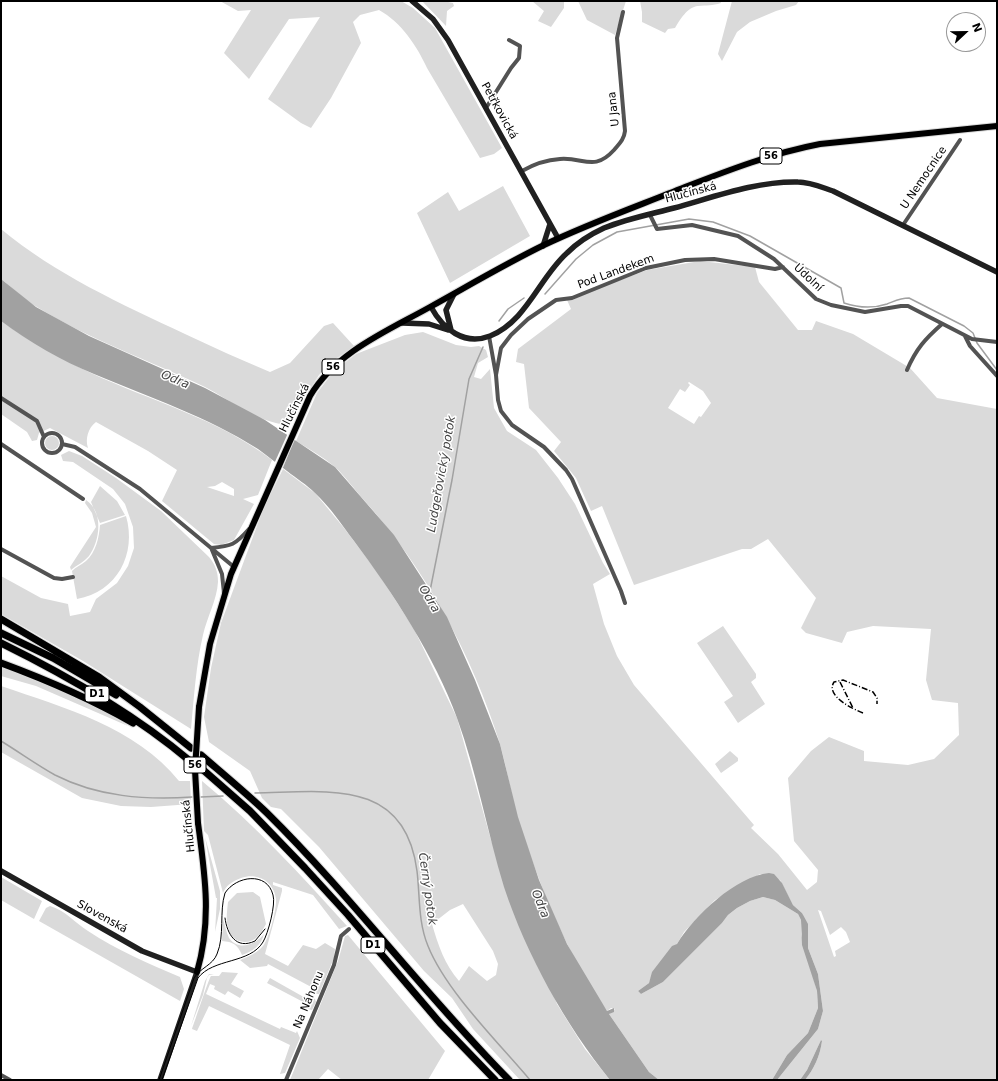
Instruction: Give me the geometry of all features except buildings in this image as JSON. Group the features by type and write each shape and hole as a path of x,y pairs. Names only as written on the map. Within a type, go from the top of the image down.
{"highway":[{"name":"D1","path":"1,619 98,677 140,707 191,748"},
{"name":"D1","path":"1,633 82,674 164,727"},
{"name":"D1","path":"1,643 50,667 112,703 188,759 97,702 46,679 1,663"},
{"name":"D1","path":"200,755 266,812 312,860 449,1018 509,1080"},
{"name":"D1","path":"201,768 250,811 348,915 435,1017 495,1080"}],"main road":[{"name":"56","path":"543,246 558,238 722,173 800,148 997,126"},
{"name":"Hlučínská","path":"197,972 205,942 207,912 198,823 195,770 199,707 210,644 224,593 234,567 299,420 315,388 334,366 354,351 454,294 543,246"}],"street":[{"name":"Petřkovická","path":"412,1 429,15 442,30 558,238"},
{"name":"U Jana","path":"522,171 543,161 561,159 591,163 605,160 623,140 625,132 617,38 623,12"},
{"path":"486,108 519,58 520,46 508,40"},
{"name":"U Nemocnice","path":"903,225 960,140"},
{"name":"Hlučínská","path":"431,307 440,321 452,332 469,338 489,336 504,328 514,319 560,259 578,243 610,226 761,185 800,182 833,190 997,272"},
{"name":"Údolní","path":"650,215 657,229 692,225 733,233 760,249 783,267 813,297 831,305 865,312 908,306 972,339 997,342"},
{"path":"543,246 550,223"},
{"name":"Pod Landekem","path":"496,375 501,348 511,335 528,319 556,300 572,298 646,268 684,260 714,259 775,269 783,267"},
{"path":"452,332 447,320 446,310 448,302 454,294"},
{"path":"402,323 429,324 452,332"},
{"path":"906,370 915,352 924,340 942,324"},
{"name":"Údolní","path":"964,335 970,346 997,376"},
{"name":"Pod Landekem","path":"489,336 496,375 498,400 501,411 512,425 544,447 566,470 572,479 621,591 625,604"},
{"path":"1,398 37,421 44,437"},
{"path":"48,433 56,433 61,438 62,444 58,451 49,453 42,446 44,437 48,433"},
{"path":"1,444 83,499"},
{"path":"62,444 79,448 129,482 159,504 234,567"},
{"path":"210,548 228,547 237,543 251,526"},
{"path":"210,548 222,574 224,593"},
{"path":"1,549 54,578 62,579 73,577"},
{"name":"Slovenská","path":"1,871 142,951 197,972"},
{"name":"Na Náhonu","path":"286,1080 334,965 340,936 349,929"},
{"name":"Hlučínská","path":"160,1080 197,972"},
{"path":"1,1076 9,1080"}],"shaded area":[{"path":"220,1 401,1 413,8 435,28 502,148 494,154 480,158 408,35 394,21 379,10 360,15 353,22 361,43 331,98 311,128 301,123 268,99 320,17 289,19 249,79 224,53 251,10 238,11"},
{"path":"422,1 443,1 453,3 454,6 447,11 446,26"},
{"path":"532,1 564,1 564,8 551,27 538,21 544,11"},
{"path":"578,1 626,1 615,35 587,20"},
{"path":"640,1 720,1 721,3 698,6 690,9 684,14 675,28 668,29 665,33 642,22"},
{"path":"732,1 799,1 796,5 776,11 750,22 737,32 722,61 718,54"},
{"path":"503,186 530,236 450,283 417,213 448,192 459,211"},
{"path":"1,229 44,260 89,287 161,323 270,372 290,363 324,326 333,323 354,346 333,361 319,375 287,425 265,420 205,387 78,330 32,304 1,279"},
{"path":"700,261 755,267 759,282 798,330 812,330 816,321 853,334 910,368 937,398 997,409 997,1080 805,1080 814,1067 818,1057 821,1047 821,1040 807,1070 800,1080 777,1080 818,1029 823,1011 818,974 808,948 807,931 802,913 793,905 780,880 760,874 715,900 684,932 677,944 653,972 649,983 638,991 641,994 663,982 722,923 728,915 750,901 763,897 775,900 798,914 801,920 801,934 817,991 818,1008 808,1033 787,1055 772,1080 659,1080 649,1072 609,1014 615,1009 611,1008 607,1011 592,989 555,919 535,870 518,819 500,744 489,711 476,678 445,614 407,554 346,478 330,463 296,441 317,393 334,371 356,354 405,335 423,332 456,345 471,347 479,346 486,350 488,357 478,363 474,377 481,379 490,369 494,408 507,431 536,450 558,478 575,504 603,563 610,574 593,584 604,624 617,656 634,685 754,825 751,828 778,854 807,890 817,882 818,870 794,841 788,778 811,751 829,737 864,751 864,761 908,765 934,759 959,735 958,703 932,700 926,680 931,629 873,626 847,632 842,643 806,633 801,628 816,598 768,539 751,549 742,549 634,585 602,506 591,511 576,478 554,451 561,442 529,408 524,364 516,362 518,349 571,309 567,300 647,270","holes":["689,382 703,391 711,403 694,424 668,408 680,389 685,392 690,385 688,383","818,910 821,911 830,935 841,927 846,932 850,942 835,951 836,956 834,957"]},
{"path":"1,321 34,342 91,373 230,433 272,460 258,495 243,499 254,504 234,540 221,545 214,544 162,501 177,470 148,451 96,422 91,427 88,434 88,448 50,428 39,433 37,440 32,441 27,432 1,414","holes":["222,482 234,489 234,496 207,487 215,486"]},
{"path":"52,436 57,438 59,443 57,448 52,450 47,448 45,443 47,438"},
{"path":"69,451 82,456 116,478 161,511 209,557 214,565 217,572 218,582 214,602 205,628 201,646 191,729 83,661 1,614 1,576 41,598 68,604 70,616 90,612 96,599 117,583 128,566 134,548 133,527 125,504 113,489 73,462 63,461 61,455"},
{"path":"283,469 315,493 378,573 414,629 457,718 491,840 557,1004 585,1049 610,1080 520,1080 473,1029 452,998 424,971 319,847 281,809 271,807 262,798 250,771 209,742 204,717 211,668 221,623 264,507","holes":["463,904 493,951 498,964 496,975 487,981 469,966 459,981 442,954 432,924 450,910"]},
{"path":"100,486 117,501 125,515 100,523 91,502"},
{"path":"86,500 92,505 96,512 98,519 98,535 93,550 89,556 71,570 70,567 96,527 92,513 85,503"},
{"path":"126,516 129,530 129,544 121,569 113,580 103,588 91,595 77,599 72,571 86,561 95,549 100,525"},
{"path":"723,626 756,674 756,678 751,682 765,704 738,723 724,702 733,696 697,643"},
{"path":"1,666 24,674 95,705 128,726 36,686 1,676"},
{"path":"1,686 74,711 120,733 142,746 161,762 179,781 190,781 191,804 151,807 121,806 82,798 1,752"},
{"path":"730,751 738,758 738,761 721,773 715,764"},
{"path":"202,781 241,815 295,869 347,926 339,929 313,895 273,882 273,885 282,888 282,891 265,954 288,966 303,945 316,949 325,943 335,949 334,958 319,994 314,994 315,989 268,964 267,966 250,968 240,960 255,953 263,946 268,937 275,909 275,893 269,883 253,876 247,876 235,880 224,890 223,893 208,835 204,831"},
{"path":"205,837 220,891 220,909 215,932 217,898"},
{"path":"1,877 42,901 34,919 1,900"},
{"path":"253,892 260,897 266,924 254,940 242,942 235,939 228,929 228,902 237,893"},
{"path":"50,906 60,910 83,928 99,938 145,962 180,977 184,989 180,1001 39,921 46,908"},
{"path":"223,919 228,936 233,942 242,946 247,945 257,941 264,934 261,942 253,950 242,955 234,944 222,941"},
{"path":"348,935 445,1051 428,1080 342,1080 328,1069 318,1080 290,1080 338,961 345,936"},
{"path":"222,972 238,973 231,984 244,991 240,998 228,991 225,995 214,989 215,986 210,984 206,994 280,1029 281,1027 296,1033 297,1031 300,1038 285,1073 280,1074 290,1045 209,1006 197,1031 192,1029 211,976 219,976"},
{"path":"209,974 214,974 209,975 207,978 203,995 191,1026 205,981"},
{"path":"270,978 309,1000 311,997 315,999 316,1002 312,1010 307,1009 309,1005 267,983"}],"water":[{"name":"Odra","path":"1,279 36,307 89,336 205,388 265,420 335,467 394,535 447,617 475,680 500,744 518,817 539,880 567,944 607,1011 614,1008 614,1012 609,1014 649,1072 659,1080 610,1080 593,1058 563,1013 536,964 513,913 492,845 464,739 448,695 412,626 369,561 331,510 305,484 258,449 239,438 199,417 70,363 34,344 12,329 1,321"},
{"path":"769,873 774,874 782,883 793,905 802,913 808,924 808,948 818,974 823,1011 818,1029 777,1080 772,1080 787,1055 808,1033 818,1008 817,991 802,945 801,920 798,914 775,900 763,897 750,901 728,915 722,923 663,982 641,994 638,991 649,983 652,972 672,946 677,944 684,933 717,899 743,881"},
{"path":"821,1040 820,1052 814,1067 805,1080 800,1080 807,1070"}],"pier":[{"path":"288,433 295,438 282,470 274,464"}],"waterway":[{"name":"Ludgeřovický potok","path":"545,294 576,259 593,245 617,232 689,219 713,222 750,236 841,288 844,303 860,307 871,307 881,306 900,299 909,298 964,326 973,333 977,343 997,370"},
{"name":"Ludgeřovický potok","path":"499,321 508,309 524,298"},
{"name":"Ludgeřovický potok","path":"430,591 452,480 469,379 483,347"},
{"name":"Černý potok","path":"1,741 55,775 88,788 139,797 192,797"},
{"name":"Černý potok","path":"255,793 334,792 358,796 379,805 397,819 410,841 417,871 422,928 436,963 447,981 474,1016 530,1080"},
{"name":"Černý potok","path":"201,797 223,796"}],"tram line":[{"path":"159,1080 194,978 213,961 217,954 221,939 222,908 225,893 230,887 243,880 258,879 265,882 270,887 274,899 271,919 263,942 257,949 249,954 213,967 198,978 162,1080"},
{"path":"225,918 230,935 238,942 248,943 255,941 265,929"}],"railway":[{"path":"863,713 847,705 837,697 833,692 832,687 834,682 843,680 873,692 877,698 877,704"},
{"path":"840,682 853,708"}]}
